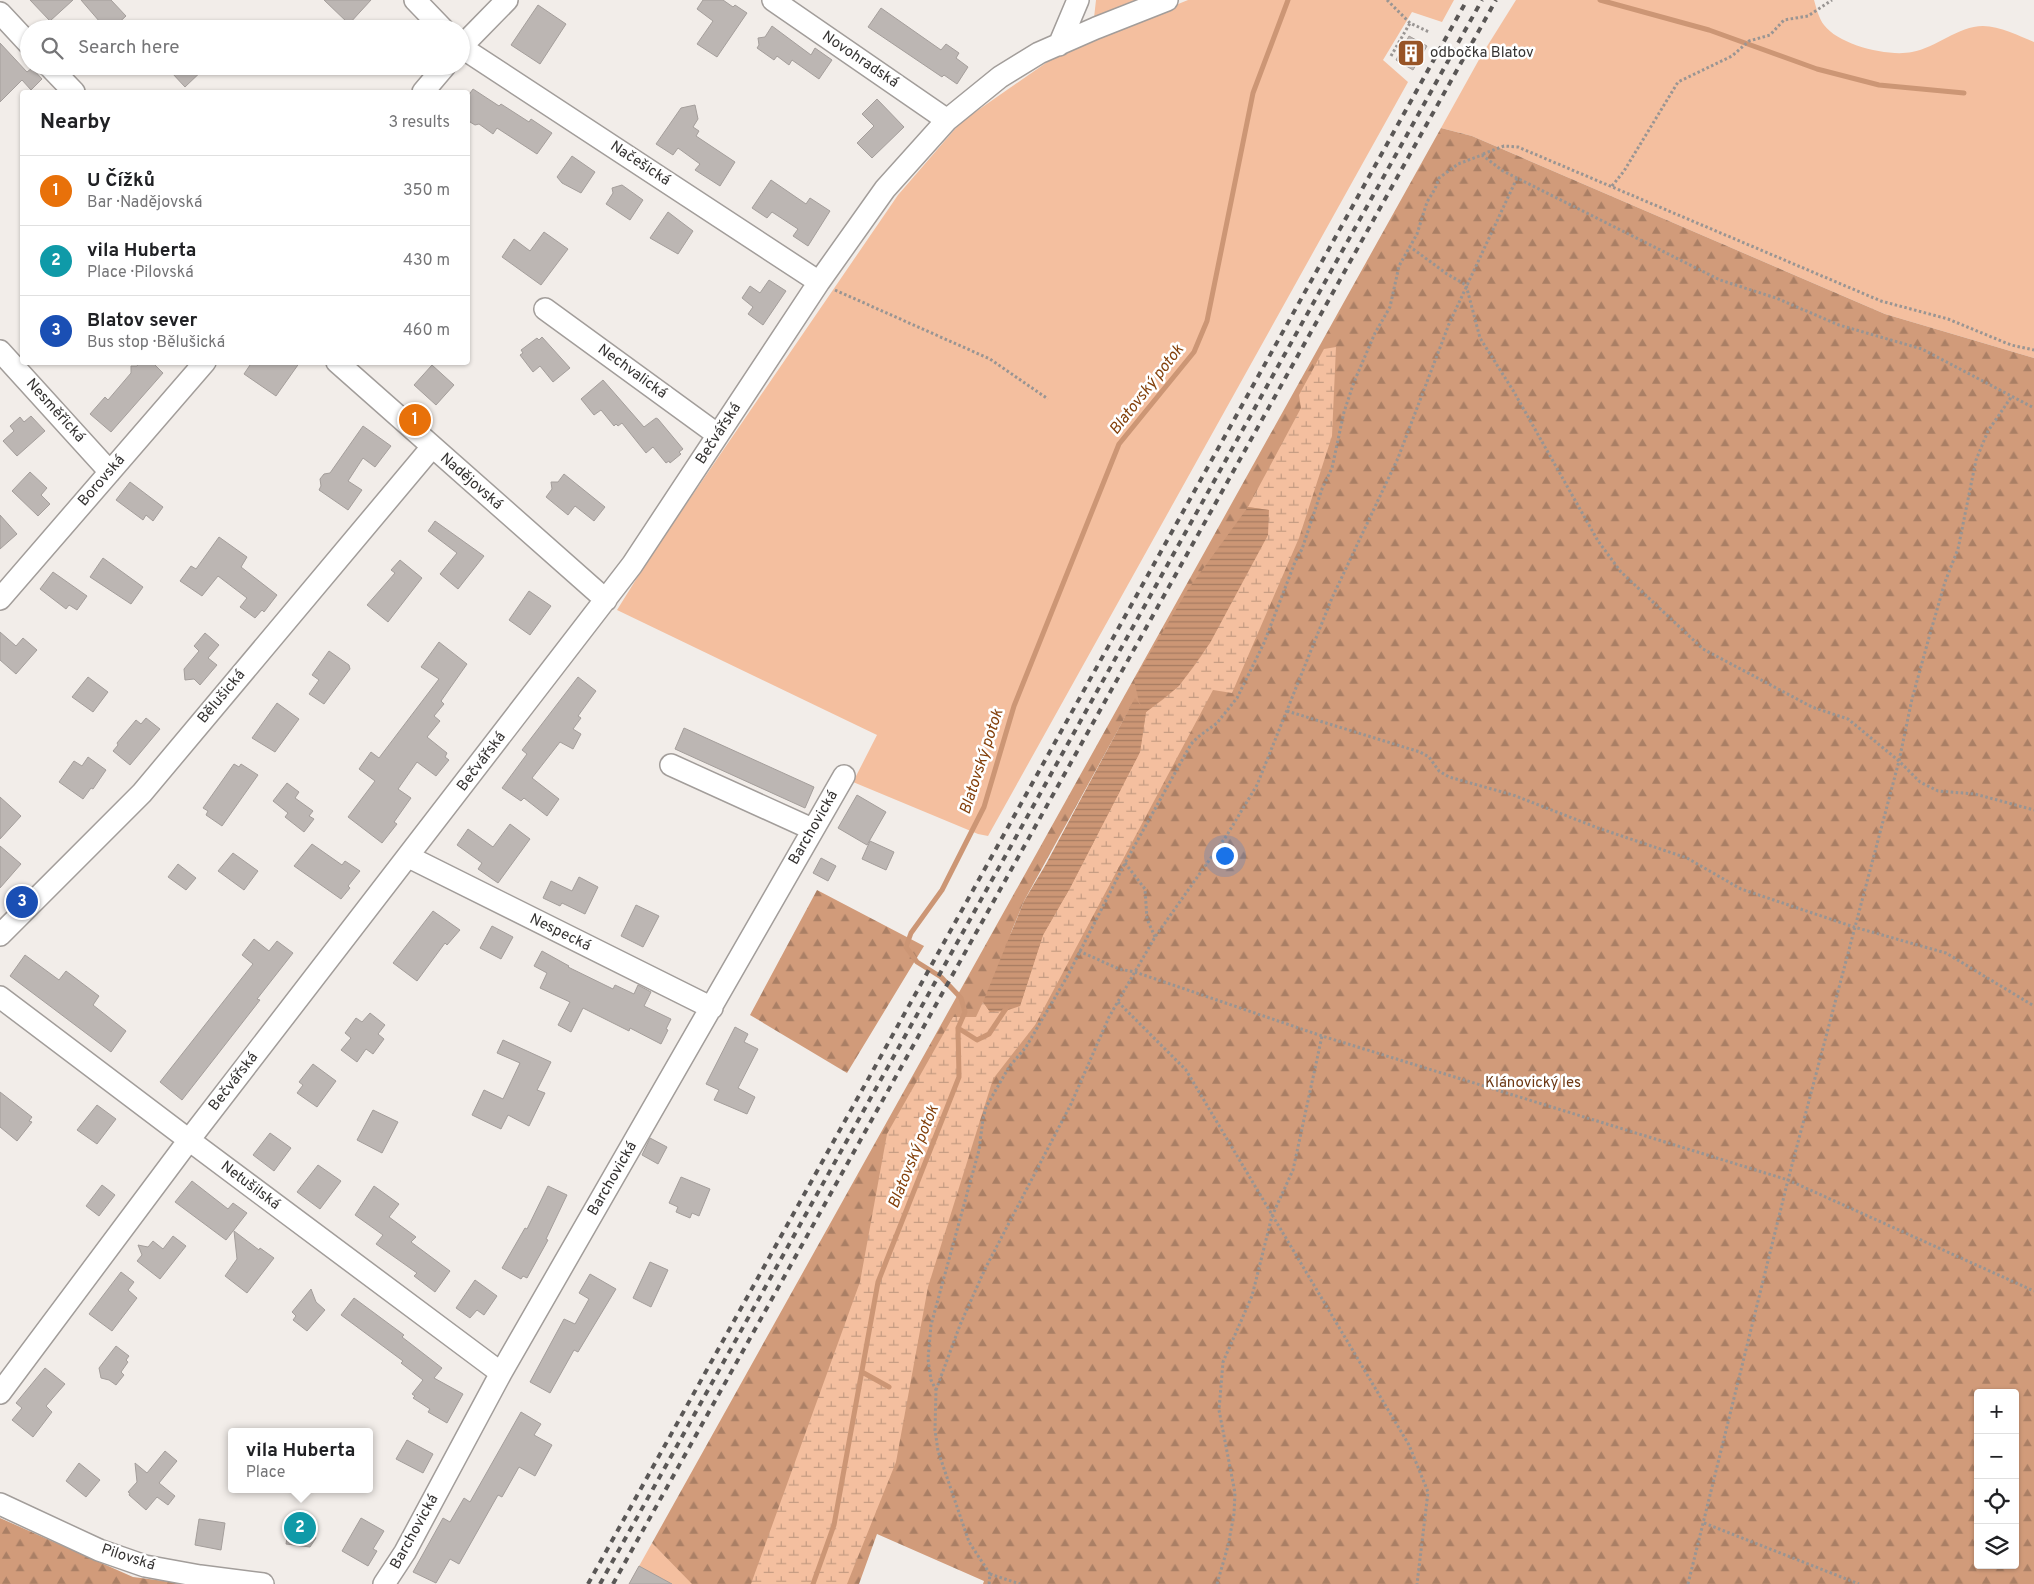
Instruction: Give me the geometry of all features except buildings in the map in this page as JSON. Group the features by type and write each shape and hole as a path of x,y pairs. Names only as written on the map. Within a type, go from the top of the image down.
{"street":[{"path":"415,0 435,20"},
{"path":"470,38 507,0"},
{"name":"Novohradská","path":"772,0 947,120"},
{"path":"1059,45 1078,0"},
{"name":"Bečvářská","path":"0,1393 189,1140 409,857 632,565 819,282 884,189 947,120 1000,77 1039,54 1096,28 1167,0"},
{"path":"0,14 20,35"},
{"name":"Načešická","path":"470,53 819,282"},
{"path":"58,75 72,90"},
{"path":"425,90 437,75"},
{"name":"Nechvalická","path":"546,309 718,435"},
{"name":"Nesměřická","path":"0,351 110,472"},
{"name":"Borovská","path":"0,599 202,365"},
{"name":"Nadějovská","path":"340,365 606,600"},
{"name":"Bělušická","path":"0,935 142,793 432,447"},
{"path":"671,765 812,829"},
{"name":"Barchovická","path":"384,1584 405,1552 501,1373 844,776"},
{"name":"Nespecká","path":"409,857 712,1008"},
{"name":"Netušilská","path":"0,997 501,1373"},
{"name":"Pilovská","path":"0,1504 99,1550 145,1566 200,1576 264,1584"}],"path":[{"path":"1387,0 1410,23 1429,32"},
{"path":"1612,186 1624,171 1678,82 1732,56 1749,41 1770,35 1784,20 1808,16 1832,0"},
{"path":"1391,56 1410,23"},
{"path":"936,1390 931,1380 928,1359 931,1324 979,1150 986,1107 1009,1067 1030,1039 1067,977 1079,951 1098,920 1125,863 1191,744 1218,723 1237,698 1253,667 1295,562 1302,550 1322,489 1332,468 1346,405 1374,334 1390,307 1399,266 1417,234 1427,202 1439,178 1458,164 1504,146 1518,147 1881,301 1948,319 2011,345 2034,350"},
{"path":"1482,155 1517,178 1720,280 1776,298 1839,325 1922,349 2034,408"},
{"path":"1020,1584 990,1574 969,1542 938,1451 935,1430 936,1390 960,1325 985,1269 1071,1104 1109,1017 1155,937 1227,835 1257,785 1332,598 1398,458 1411,420 1466,285 1517,178"},
{"path":"1409,246 1447,274 1466,285 1480,338 1514,392 1598,541 1621,572 1703,649 1812,707 1848,719 1899,761 1920,782 1938,790 1976,794 2034,810"},
{"path":"819,282 990,359 1048,399"},
{"path":"1688,1584 1788,1180 1899,761 1912,699 1945,582 1958,549 1976,460 1988,431 2012,396"},
{"path":"1287,711 1420,752 1429,757 1439,771 1449,777 1513,794 1598,828 1687,858 1741,889 1854,927 1946,953 2034,1006"},
{"path":"1125,863 1145,889 1147,919 1155,937"},
{"path":"1079,951 1119,969 1135,972 1322,1036 1788,1180 2034,1291"},
{"path":"1118,1002 1186,1070 1409,1444 1428,1492 1417,1584"},
{"path":"1216,1584 1228,1546 1234,1514 1235,1492 1220,1418 1220,1386 1223,1362 1252,1296 1272,1216 1293,1170 1322,1036"},
{"path":"1704,1523 1859,1584"},
{"path":"989,1584 990,1574"}],"green space":[{"path":"1096,0 1146,0 1094,18"},
{"path":"1188,0 1454,0 1442,22 1412,12 1383,60 1408,82 988,836 978,834 853,782 877,735 617,610 650,557 898,195 961,122 1063,51"},
{"path":"1516,0 1814,0 1821,20 1831,32 1852,44 1878,51 1902,53 1921,50 1956,33 1983,26 2003,29 2034,42 2034,358 1885,314 1472,136 1441,128 1481,56"},
{"name":"Klánovický les","path":"1441,128 1472,136 1885,314 2034,358 2034,1584 983,1584 984,1581 877,1534 859,1584 692,1584 652,1543","holes":["1135,699 1010,935 1024,901"]},
{"path":"1336,347 1332,436 1299,538 1232,693 1213,690 1035,1025 993,1079 928,1287 896,1462 847,1584 751,1584 860,1282 887,1134 953,1017 976,1017 983,1002 990,1012 1020,1006 1043,935 1070,888 1140,752 1146,712 1175,689 1194,666 1220,624 1269,510 1248,507 1301,408 1299,395 1324,349"},
{"path":"817,890 924,946 847,1073 750,1015"},
{"path":"0,1518 133,1577 188,1584 0,1584"},
{"path":"652,1543 693,1583 692,1584 629,1584"}],"shaded area":[{"path":"1248,507 1269,510 1268,535 1210,643 1179,686 1146,712 1140,752 1070,888 1043,935 1020,1006 1005,1011 990,1012 983,1002 1024,901 1046,864 1135,698 1142,707 1134,680 1187,591"}],"waterway":[{"name":"Blatovský potok","path":"813,1584 834,1525 878,1282 959,1077 958,1028 965,1012 961,998 941,977 917,962 906,947 911,933 942,890 984,807 1014,706 1119,444 1194,352 1207,321 1253,93 1288,0"},
{"path":"1600,0 1709,30 1817,69 1879,85 1964,93"},
{"path":"958,1028 977,1040 989,1034 1007,1007"},
{"path":"862,1372 889,1387"}],"railway":[{"path":"588,1584 1467,0"},
{"path":"600,1584 1482,0"},
{"path":"613,1584 1496,0"}],"place":[{"name":"odbočka Blatov","path":"1411,53"},
{"name":"U Čížků","path":"415,420"},
{"name":"Blatov sever","path":"22,902"},
{"name":"vila Huberta","path":"300,1528"}]}
